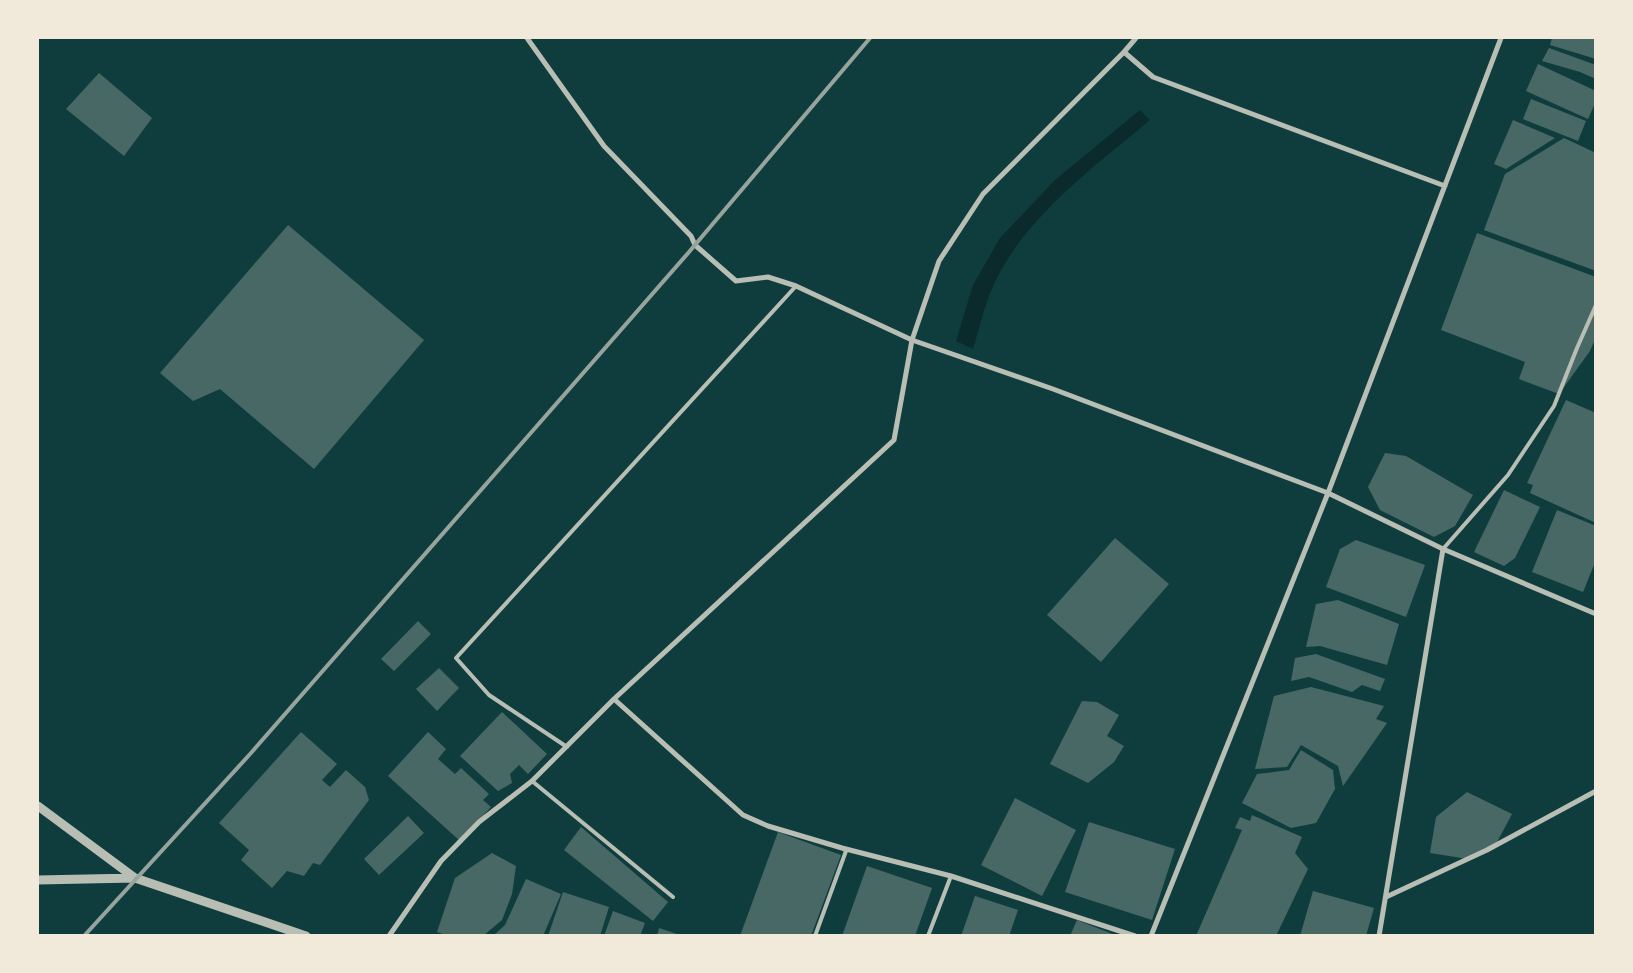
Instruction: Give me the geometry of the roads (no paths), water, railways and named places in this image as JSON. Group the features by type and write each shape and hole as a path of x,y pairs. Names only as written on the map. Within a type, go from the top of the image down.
{"street":[{"path":"527,38 604,146 691,236 695,245 736,281 768,277 796,286 912,340 1054,389 1328,493 1443,549 1596,614"},
{"path":"389,936 441,861 479,822 532,781 614,699 894,440 912,340 939,261 983,194 1136,38"},
{"path":"1151,936 1328,493 1501,38"},
{"path":"1124,52 1153,77 1445,186"},
{"path":"1379,936 1443,549"},
{"path":"614,699 743,815 768,826 842,848 951,876 1135,936"},
{"path":"1386,896 1487,850 1596,791"},
{"path":"38,806 135,878 306,936"},
{"path":"38,880 135,878"}],"lane":[{"path":"566,746 489,695 456,658 796,286"},
{"path":"1443,549 1508,475 1554,406 1596,305"},
{"path":"532,781 673,897"},
{"path":"816,936 846,851 842,848"},
{"path":"928,936 951,876"}],"water":[{"path":"1140,110 1150,120 1060,197 1020,241 1004,265 991,291 973,349 956,341 973,285 1000,238 1055,180"}],"railway":[{"path":"84,936 251,753 689,252 870,38"}]}
